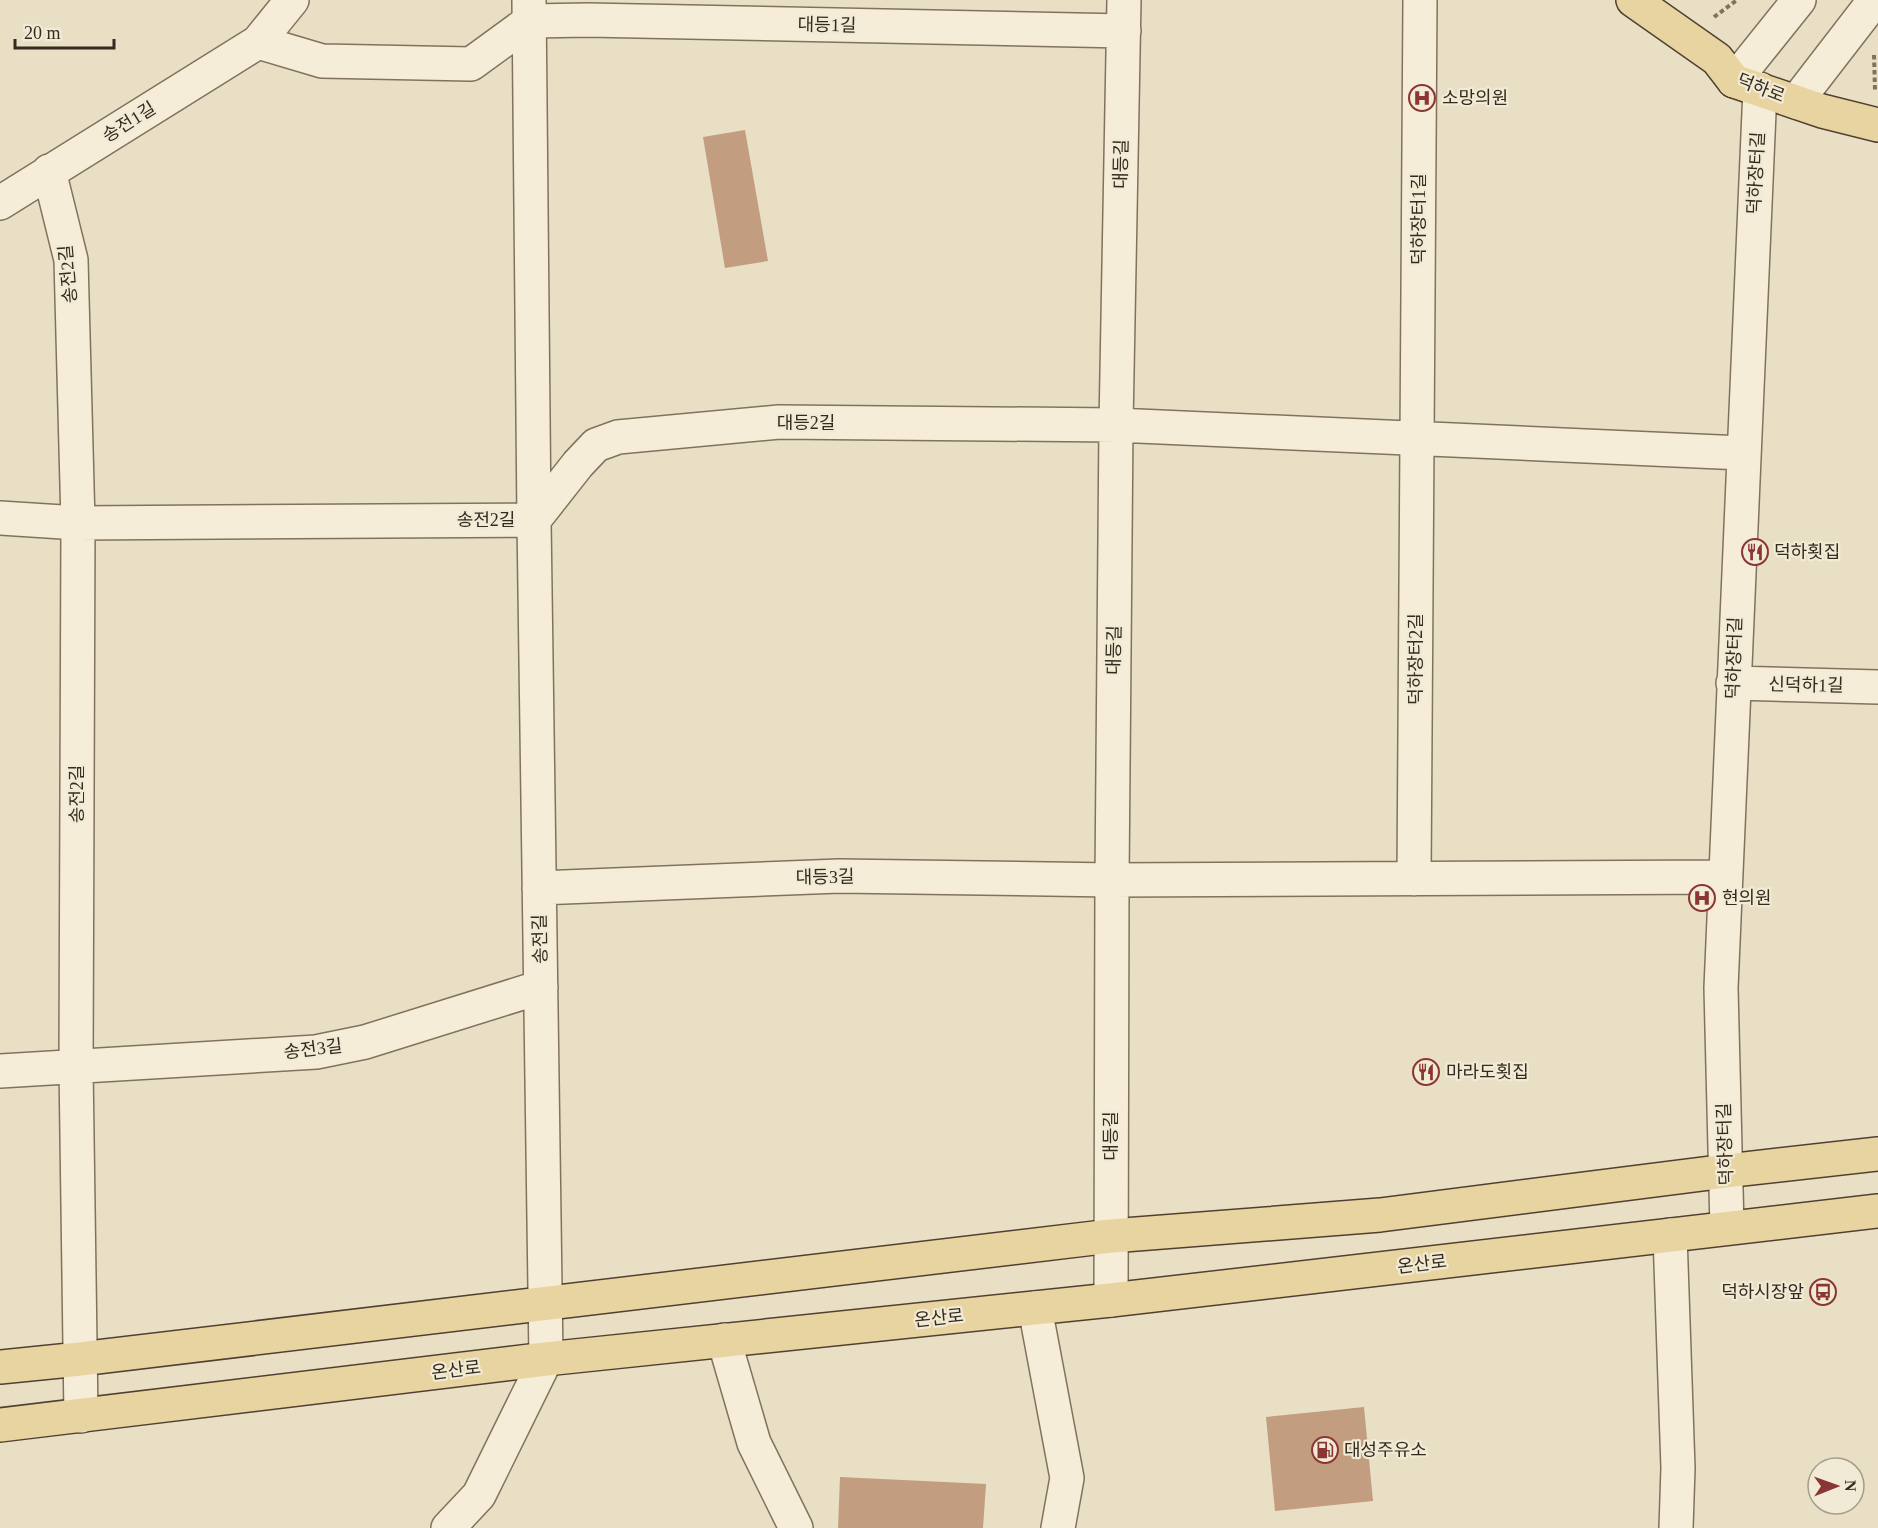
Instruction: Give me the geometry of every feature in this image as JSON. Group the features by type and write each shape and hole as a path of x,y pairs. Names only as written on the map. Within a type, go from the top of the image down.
{"main road":[{"name":"덕하로","path":"1632,0 1717,59 1747,85 1796,102 1878,125"},
{"path":"0,1367 1111,1236 1380,1215 1726,1171 1878,1155"},
{"name":"온산로","path":"0,1425 546,1359 1111,1300 1878,1210"}],"street":[{"name":"송전1길","path":"0,203 258,42 292,0"},
{"name":"덕하장터1길","path":"1417,439 1420,0"},
{"path":"1747,85 1799,0"},
{"path":"1796,102 1867,10 1878,2"},
{"path":"258,42 322,62 471,64 530,10"},
{"name":"대등1길","path":"530,10 588,20 1124,15"},
{"name":"송전길","path":"530,10 534,520 546,1359"},
{"name":"대등길","path":"1111,1300 1116,425 1124,15"},
{"name":"덕하장터길","path":"1727,1228 1720,988 1742,453 1747,85"},
{"name":"송전2길","path":"49,171 71,260 78,523 76,1066"},
{"name":"대등2길","path":"534,520 596,445 618,437 778,422 1116,425"},
{"path":"1116,425 1742,453"},
{"name":"덕하장터2길","path":"1414,879 1417,439"},
{"name":"송전2길","path":"0,518 78,523 534,520"},
{"name":"신덕하1길","path":"1733,683 1878,687"},
{"name":"대등3길","path":"539,888 838,876 1112,880"},
{"path":"1112,880 1725,877"},
{"name":"송전3길","path":"0,1071 316,1052 365,1042 541,987"},
{"path":"76,1066 81,1416"},
{"path":"1670,1235 1678,1468 1676,1528"},
{"path":"1035,1308 1067,1478 1058,1528"},
{"path":"724,1341 754,1443 796,1528"},
{"path":"448,1528 479,1495 546,1359"}],"path":[{"path":"1874,50 1878,125"}],"building":[{"path":"745,130 768,261 725,268 703,137"},
{"path":"1364,1407 1373,1501 1275,1511 1266,1417"},
{"path":"840,1477 986,1484 983,1528 838,1528"}],"place":[{"name":"소망의원","path":"1422,98"},
{"name":"덕하횟집","path":"1755,552"},
{"name":"현의원","path":"1702,898"},
{"name":"마라도횟집","path":"1426,1072"},
{"name":"덕하시장앞","path":"1823,1292"},
{"name":"대성주유소","path":"1325,1450"}]}
